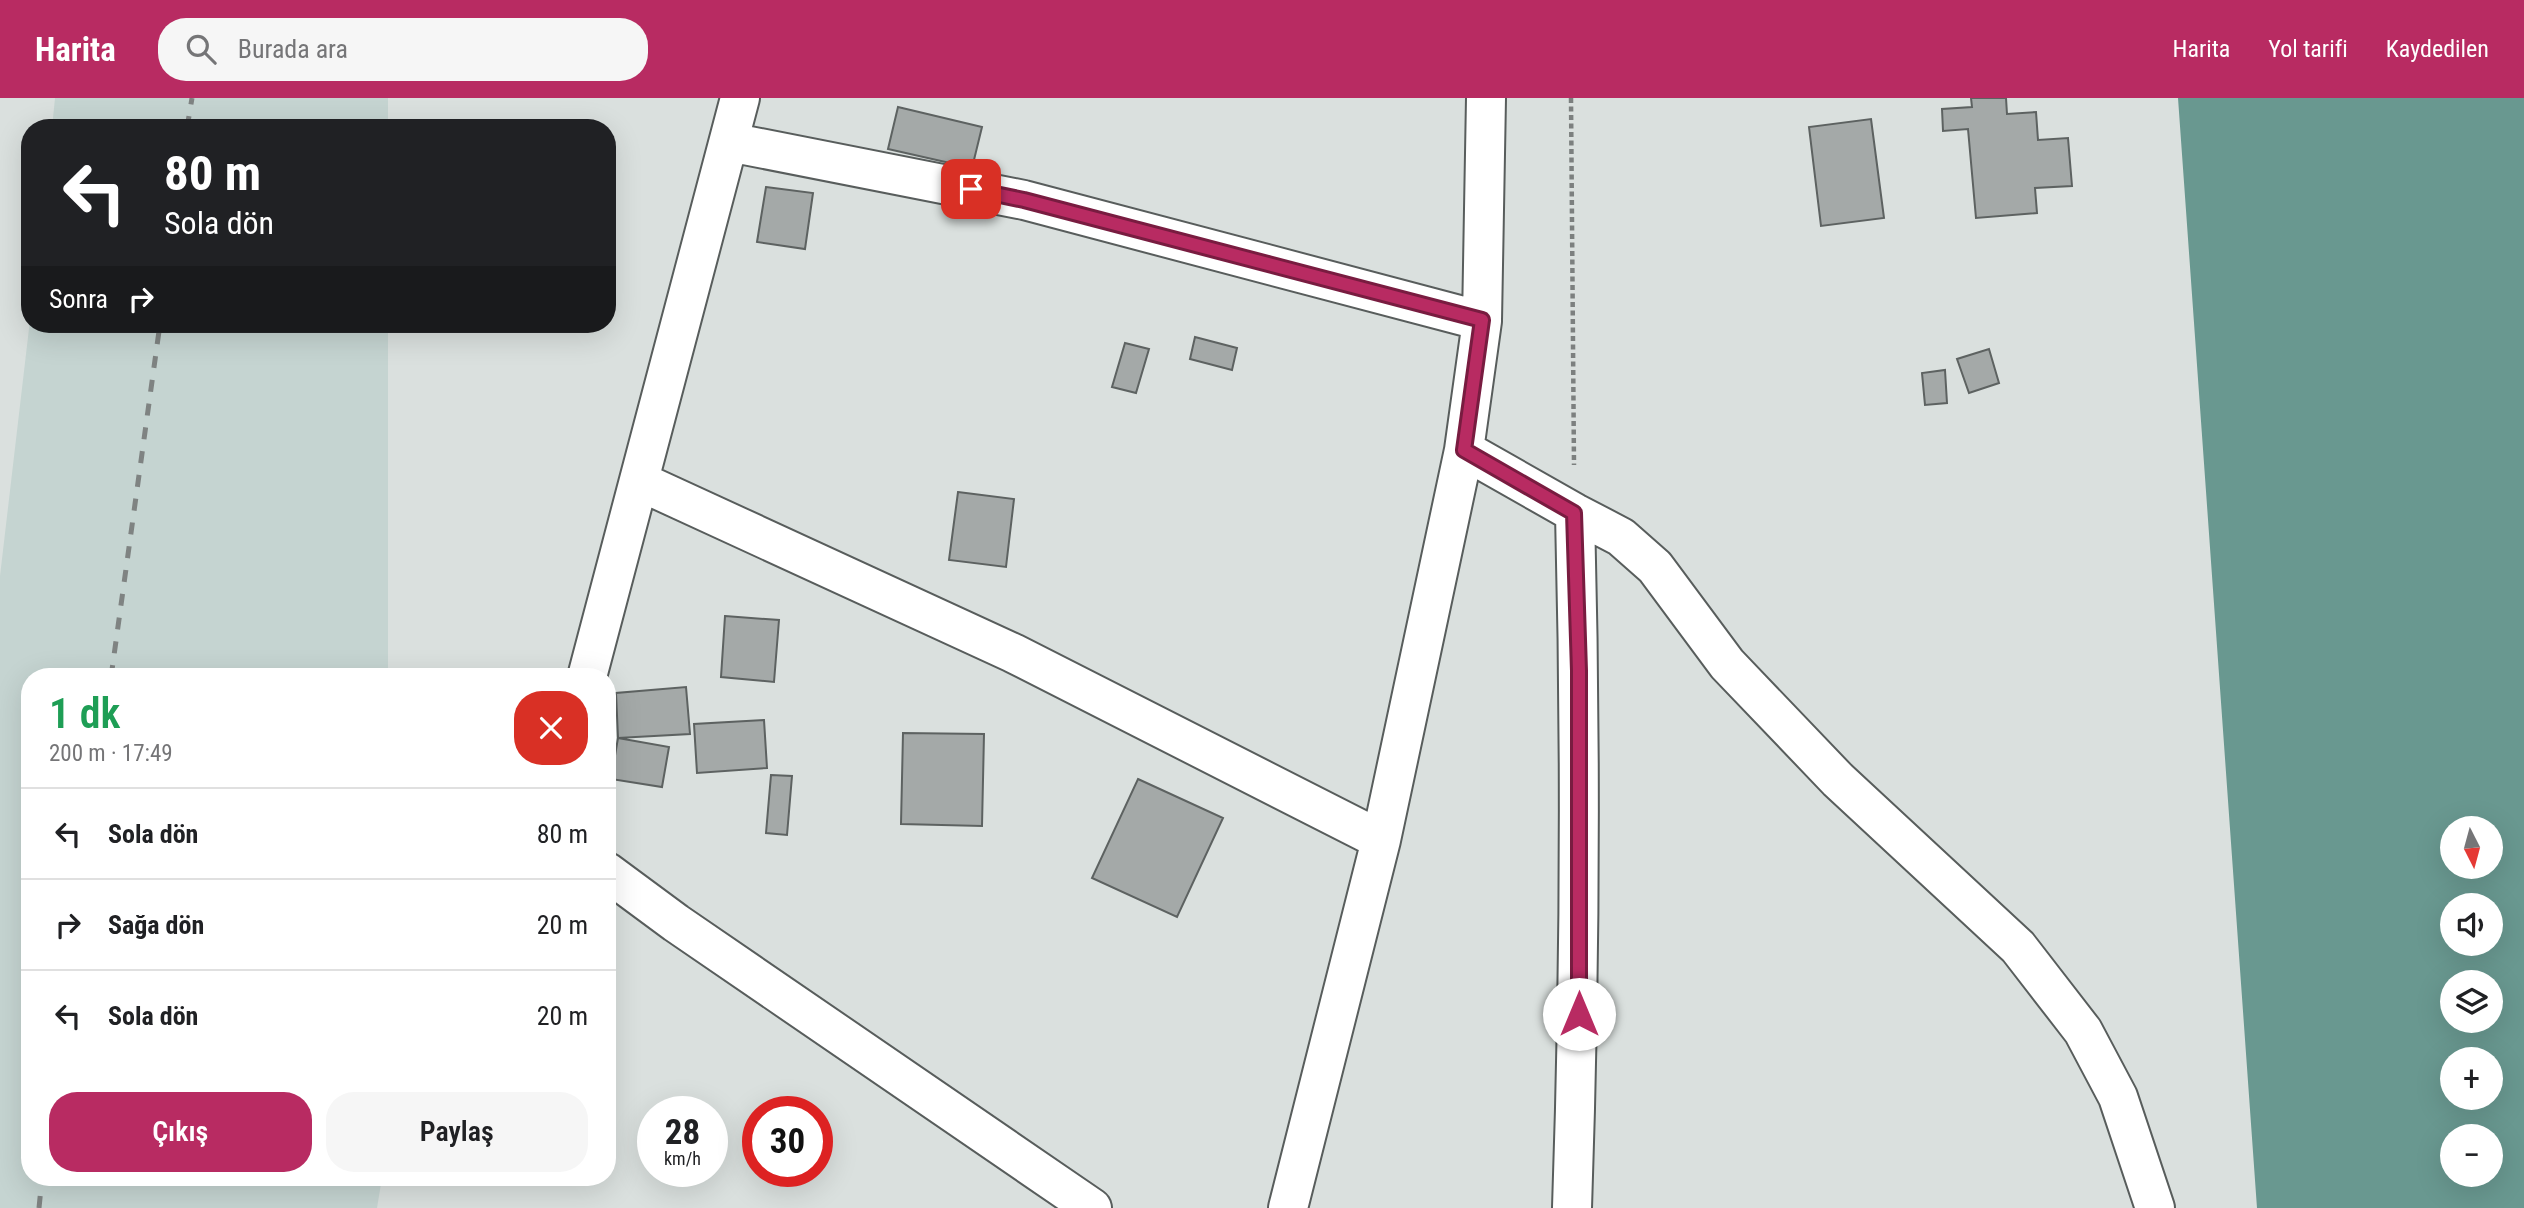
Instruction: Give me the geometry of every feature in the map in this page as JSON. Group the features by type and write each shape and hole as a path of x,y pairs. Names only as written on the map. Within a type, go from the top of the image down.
{"street":[{"path":"589,668 740,98"},
{"path":"1289,1208 1381,840 1464,450 1482,320 1486,98"},
{"path":"729,142 1024,200 1482,320"},
{"path":"1464,450 1621,537 1655,567 1727,664 1838,779 2018,947 2083,1031 2118,1097 2155,1208"},
{"path":"639,481 1013,653 1381,840"},
{"path":"1572,1208 1579,1014 1579,671 1574,513"},
{"path":"616,879 676,923 1092,1208"}],"path":[{"path":"1571,98 1574,513"}],"shaded area":[{"path":"55,98 388,98 388,119 53,119"},
{"path":"2178,98 2524,98 2524,1208 2257,1208"},
{"path":"28,333 388,333 388,668 21,668 21,1186 381,1186 377,1208 0,1208 0,576"}],"building":[{"path":"1971,98 2006,98 2007,114 2036,112 2038,140 2068,138 2072,186 2035,188 2037,213 1976,218 1968,129 1943,131 1942,109 1972,107"},
{"path":"898,107 982,127 972,168 888,149"},
{"path":"1871,119 1884,218 1821,226 1809,127"},
{"path":"766,187 813,193 805,249 757,242"},
{"path":"1195,337 1237,348 1232,370 1190,359"},
{"path":"1125,343 1149,349 1136,393 1112,387"},
{"path":"1989,349 1999,383 1969,393 1957,359"},
{"path":"1945,370 1947,403 1925,405 1922,373"},
{"path":"958,492 1014,499 1006,567 949,560"},
{"path":"725,616 779,620 774,682 721,677"},
{"path":"686,687 690,734 618,738 616,693"},
{"path":"764,720 767,768 697,773 694,724"},
{"path":"903,733 984,734 982,826 901,824"},
{"path":"618,738 669,747 662,787 616,780"},
{"path":"771,775 792,776 787,835 766,833"},
{"path":"1138,779 1223,818 1177,917 1092,878"}],"railway":[{"path":"188,119 192,98"},
{"path":"112,668 159,333"},
{"path":"39,1208 41,1186"}],"route":[{"path":"971,189 1024,200 1482,320 1464,450 1574,513 1579,671 1579,1014"}]}
